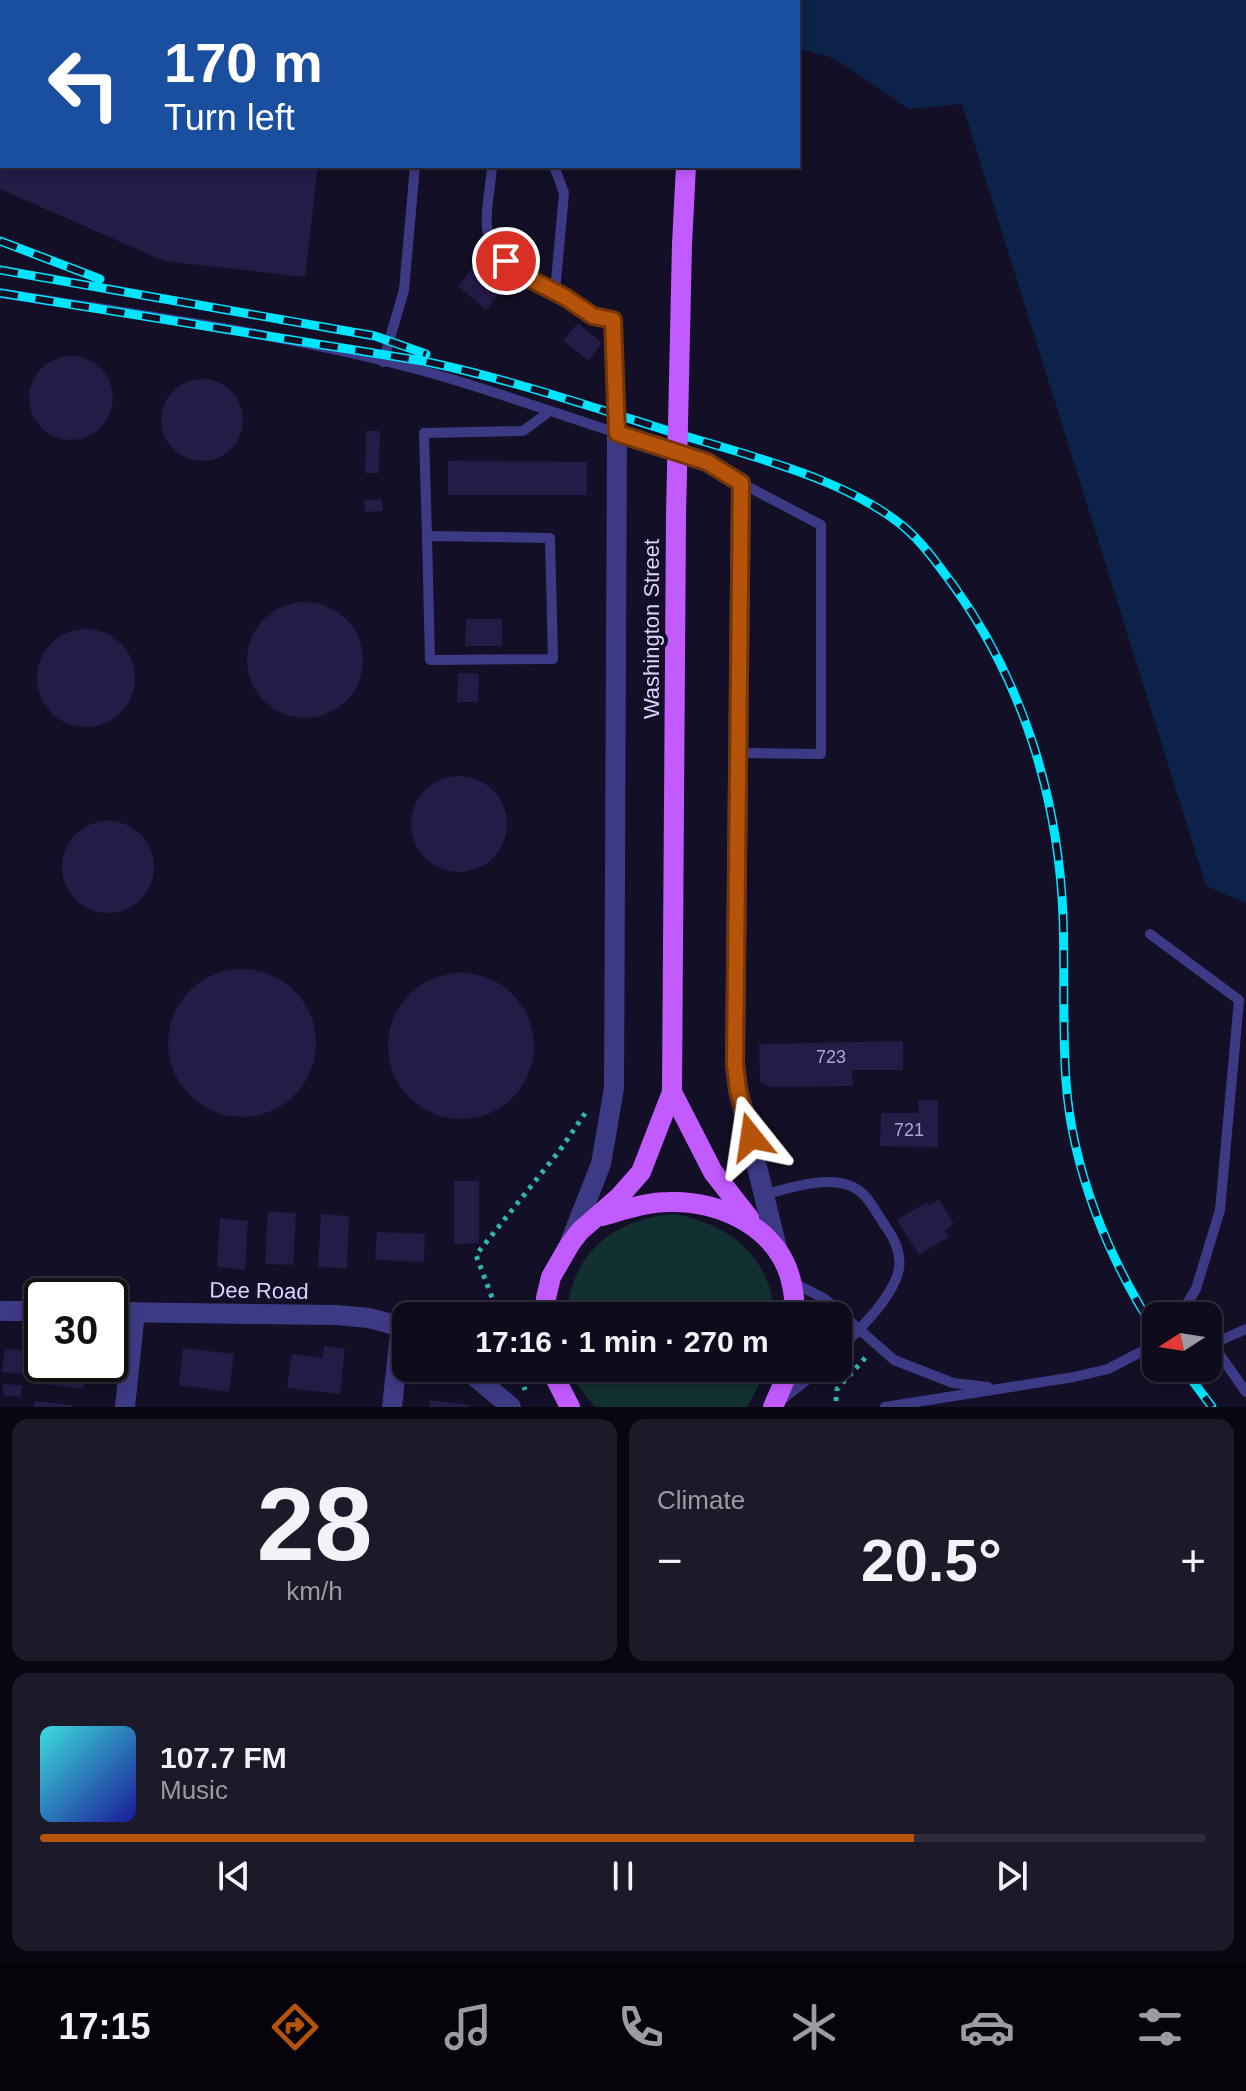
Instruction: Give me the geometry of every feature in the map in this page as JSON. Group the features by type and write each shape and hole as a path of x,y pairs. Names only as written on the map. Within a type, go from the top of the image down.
{"main road":[{"name":"Washington Street","path":"546,1302 551,1277 570,1244 641,1172 672,1092 676,515 686,168"},
{"name":"Washington Street","path":"672,1092 713,1172 778,1252 792,1282 794,1302"},
{"path":"594,1218 667,1202 697,1203 721,1208 760,1230"},
{"path":"557,1382 570,1407"},
{"path":"774,1406 784,1382"}],"street":[{"path":"570,1244 601,1164 614,1088 617,433 707,462 741,483 735,1064 738,1090 778,1252"},
{"path":"0,1311 24,1311"},
{"name":"Dee Road","path":"128,1312 336,1315 392,1324"},
{"path":"125,1407 135,1312"},
{"path":"392,1407 396,1382"},
{"path":"482,1382 511,1407"}],"lane":[{"path":"383,362 404,290 415,168"},
{"path":"0,293 277,339 432,373 617,433 613,320 593,316 518,273 495,248 487,229 492,168"},
{"path":"555,168 564,193 555,292"},
{"path":"427,536 550,538 553,659 430,660 424,433 523,431 550,411"},
{"path":"740,753 821,754 821,525 741,483"},
{"path":"1150,934 1239,1000 1220,1210 1196,1289 1188,1302"},
{"path":"764,1195 808,1184 848,1186 863,1194 895,1239 900,1258 897,1276 884,1301 852,1336"},
{"path":"792,1282 825,1299 894,1360 953,1383 1002,1389"},
{"path":"1222,1337 1246,1329"},
{"path":"885,1407 1108,1369 1142,1351"},
{"path":"1222,1358 1246,1392"},
{"path":"774,1406 804,1382"}],"path":[{"path":"494,1302 476,1255 560,1150 591,1105"},
{"path":"836,1401 837,1389 869,1353"}],"green space":[{"path":"675,1214 714,1226 730,1235 756,1260 773,1302 569,1302 577,1274 600,1243 615,1231 653,1217"},
{"path":"760,1382 747,1407 595,1407 577,1384"}],"water":[{"path":"800,0 1246,0 1246,903 1206,886 962,104 909,109 833,58 800,49"}],"building":[{"path":"0,168 318,168 305,277 164,261 0,189"},
{"path":"482,257 510,280 486,310 458,286"},
{"path":"578,323 602,343 588,361 563,340"},
{"path":"71,356 87,359 101,368 110,382 113,398 110,414 101,428 87,437 71,440 55,437 41,428 32,414 29,398 32,382 41,368 55,359"},
{"path":"202,379 218,382 231,391 240,404 243,420 240,436 231,449 218,458 202,461 186,458 173,449 164,436 161,420 164,404 173,391 186,382"},
{"path":"366,431 380,431 379,473 365,473"},
{"path":"448,461 587,462 587,495 448,495"},
{"path":"382,499 383,511 365,512 364,500"},
{"path":"305,602 327,606 346,619 359,638 363,660 359,682 346,701 327,714 305,718 283,714 264,701 251,682 247,660 251,638 264,619 283,606"},
{"path":"466,619 502,619 502,646 465,646"},
{"path":"86,629 105,633 121,643 131,659 135,678 131,697 121,713 105,723 86,727 67,723 51,713 41,697 37,678 41,659 51,643 67,633"},
{"path":"458,673 479,674 478,702 457,702"},
{"path":"459,776 477,779 493,790 504,806 507,824 504,842 493,858 477,869 459,872 441,869 425,858 414,842 411,824 414,806 425,790 441,779"},
{"path":"108,821 126,824 141,834 151,849 154,867 151,885 141,900 126,910 108,913 90,910 75,900 65,885 62,867 65,849 75,834 90,824"},
{"path":"242,969 270,975 294,991 310,1015 316,1043 310,1071 294,1095 270,1111 242,1117 214,1111 190,1095 174,1071 168,1043 174,1015 190,991 214,975"},
{"path":"461,973 489,978 513,994 529,1018 534,1046 529,1074 513,1098 489,1114 461,1119 433,1114 409,1098 393,1074 388,1046 393,1018 409,994 433,978"},
{"path":"903,1041 903,1070 852,1070 853,1086 769,1087 760,1082 759,1044"},
{"path":"918,1100 938,1100 938,1147 880,1146 881,1113 919,1113"},
{"path":"454,1181 479,1181 479,1243 454,1244"},
{"path":"939,1199 954,1224 945,1230 949,1237 919,1255 897,1220 927,1202 929,1205"},
{"path":"268,1212 296,1213 293,1265 265,1264"},
{"path":"321,1214 349,1216 347,1268 318,1267"},
{"path":"220,1218 248,1221 245,1270 217,1267"},
{"path":"377,1232 425,1234 424,1262 375,1260"},
{"path":"324,1346 345,1349 340,1394 287,1388 292,1354 323,1358"},
{"path":"183,1348 234,1354 229,1392 179,1385"},
{"path":"5,1349 24,1351 22,1374 2,1372"},
{"path":"35,1382 84,1382 83,1389"},
{"path":"3,1384 22,1385 21,1397 3,1395"},
{"path":"430,1400 471,1405 429,1407"},
{"path":"35,1401 72,1405 72,1407 34,1407"}],"railway":[{"path":"0,241 100,279"},
{"path":"0,270 375,336 426,354"},
{"path":"0,293 423,361 487,376 795,470 854,495 904,527 936,563 978,622 999,661 1032,742 1054,827 1060,871 1066,1081 1076,1147 1095,1212 1142,1309"},
{"path":"1193,1382 1212,1407"}],"route":[{"path":"506,261 518,273 565,297 593,316 613,320 617,433 707,462 741,483 735,1064 738,1090 751,1137"}]}
